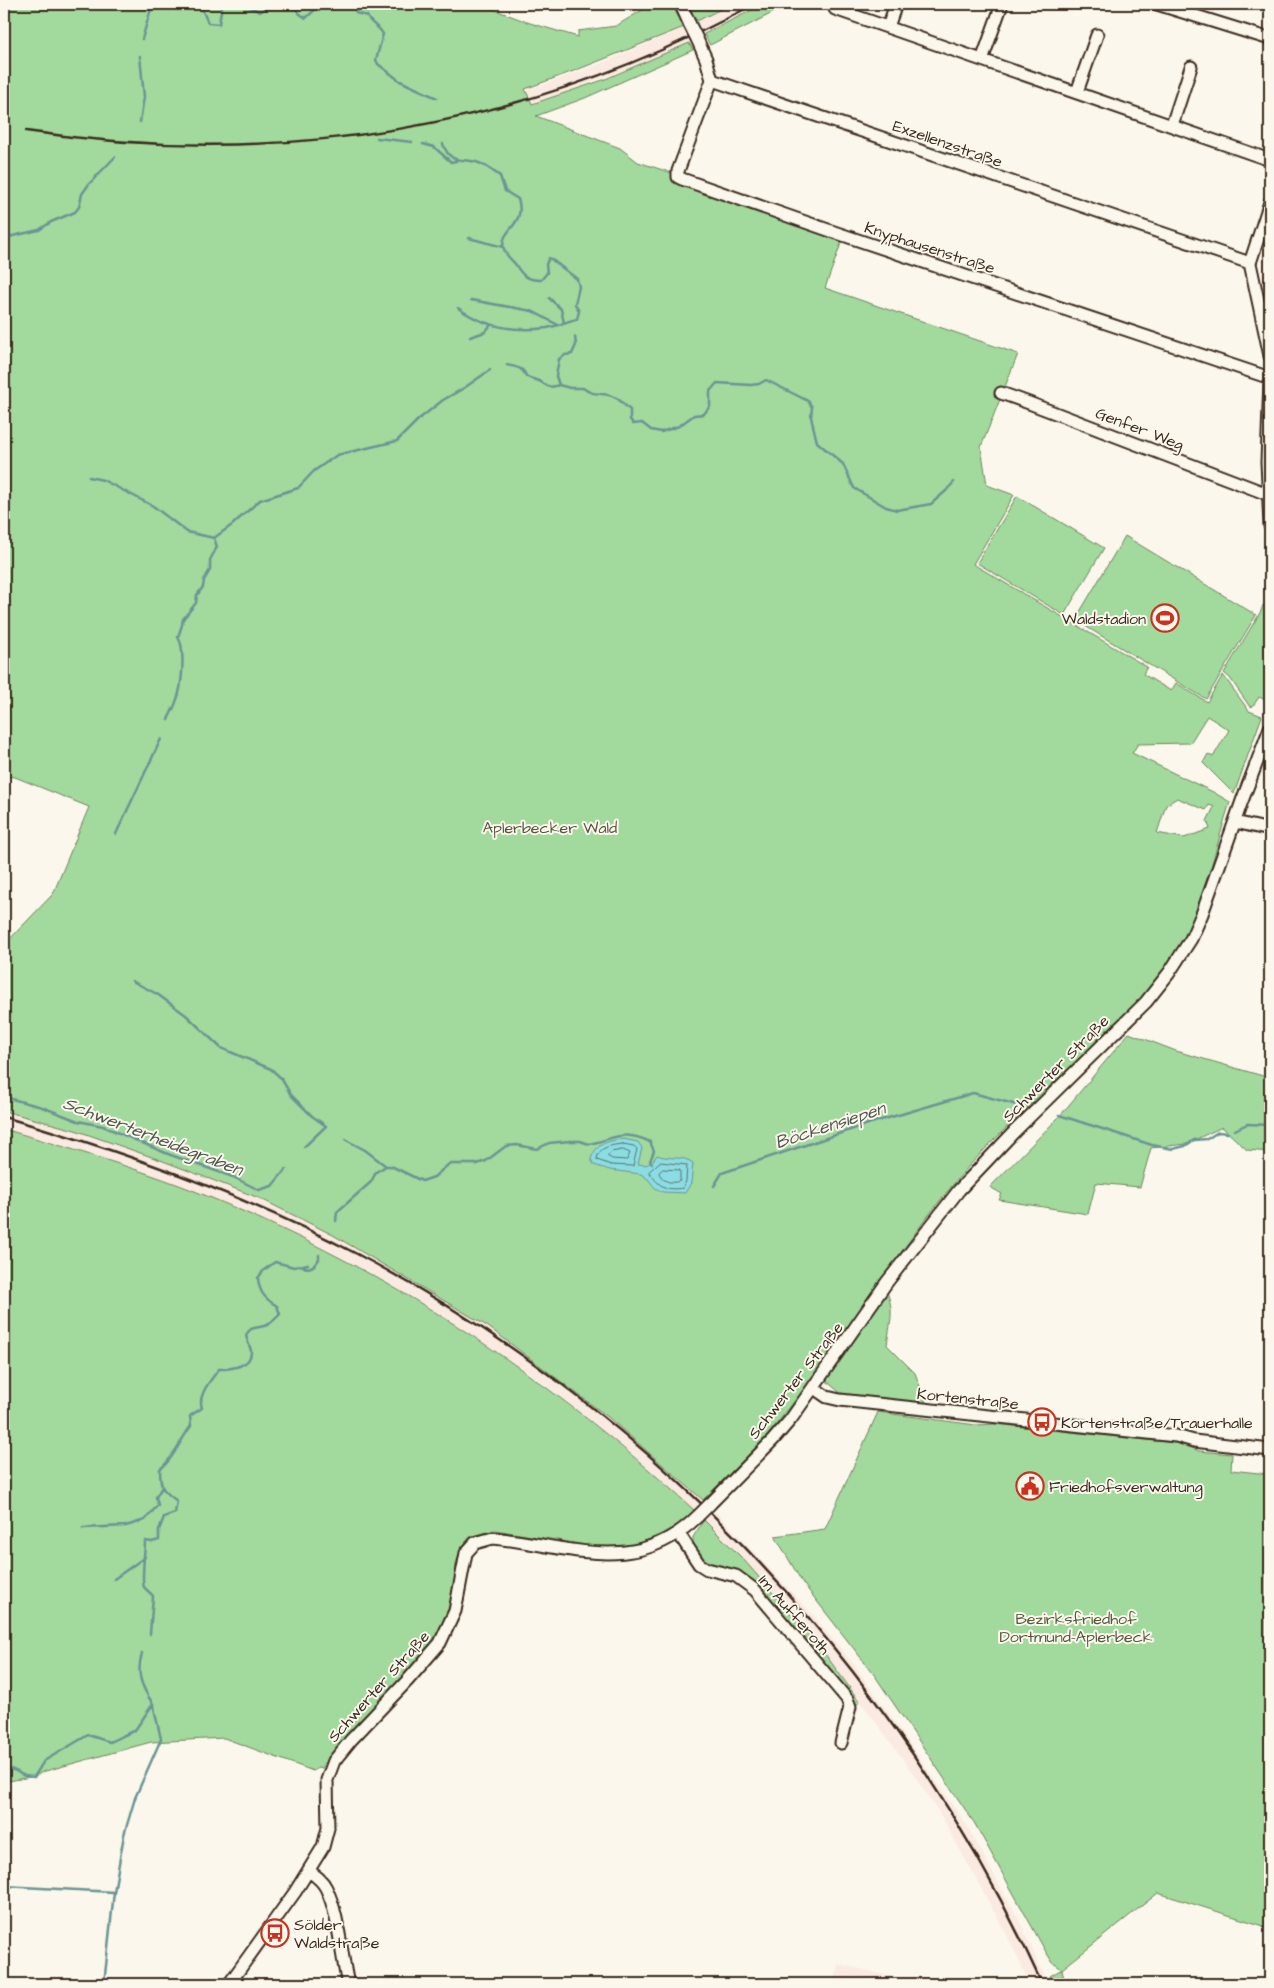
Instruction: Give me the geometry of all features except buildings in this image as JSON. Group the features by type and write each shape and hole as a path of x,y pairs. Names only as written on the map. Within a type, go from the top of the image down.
{"street":[{"path":"888,27 896,4"},
{"path":"982,60 1002,4"},
{"path":"1157,4 1270,39"},
{"path":"683,5 706,59 712,80"},
{"path":"835,9 1270,160"},
{"path":"1077,92 1097,35"},
{"path":"1172,125 1191,67"},
{"name":"Exzellenzstraße","path":"712,80 1250,263"},
{"name":"Knyphausenstraße","path":"712,80 678,171 678,177 831,231 1270,378"},
{"path":"1270,202 1250,263 1270,356"},
{"path":"1270,378 1270,526"},
{"name":"Genfer Weg","path":"1001,394 1029,402 1269,495"},
{"name":"Schwerter Straße","path":"309,1871 324,1847 326,1839 328,1828 327,1780 334,1761 440,1642 450,1624 458,1602 464,1558 475,1543 493,1538 599,1553 620,1554 652,1548 679,1534 773,1440 814,1388 887,1282 960,1190 1014,1132 1162,984 1195,931 1270,728"},
{"path":"1235,822 1270,830"},
{"name":"Kortenstraße","path":"814,1388 827,1397 840,1400 1176,1436 1194,1441 1270,1450"},
{"name":"Im Aufferoth","path":"679,1534 699,1564 707,1569 736,1576 756,1590 847,1700 850,1707 841,1743"},
{"path":"229,1984 309,1871 319,1878 326,1887 332,1904 348,1984"}],"shaded area":[{"path":"731,4 764,4 662,55 556,96 524,106 453,109 528,90 590,68 686,27"},
{"path":"4,1111 75,1130 163,1161 259,1198 333,1235 487,1326 608,1417 663,1463 714,1510 813,1615 856,1667 966,1824 1019,1920 1048,1984 1030,1984 1007,1935 939,1812 903,1759 820,1647 743,1559 704,1520 625,1448 540,1381 498,1352 414,1298 347,1261 260,1219 186,1188 93,1155 4,1129"},
{"path":"838,1964 925,1984 841,1984 835,1982"}],"green space":[{"name":"Aplerbecker Wald","path":"4,4 364,4 381,9 383,4 479,4 530,23 578,37 578,31 616,26 652,4 671,4 684,27 525,89 532,104 603,80 689,43 693,50 585,98 536,116 620,148 638,162 672,173 678,180 843,238 825,288 1018,354 981,447 987,485 1014,495 973,564 1147,667 1143,674 1171,691 1176,683 1207,702 1223,675 1249,711 1262,716 1234,794 1203,763 1208,754 1213,757 1229,730 1207,716 1190,743 1138,744 1132,753 1230,802 1206,884 1195,916 1180,947 1149,990 970,1165 930,1213 881,1280 891,1305 887,1345 915,1373 928,1408 845,1397 817,1373 767,1436 703,1500 608,1417 487,1326 333,1235 259,1198 163,1161 75,1130 4,1111 4,945 53,894 89,807 15,777 4,776","holes":["1177,798 1206,810 1209,805 1214,807 1207,821 1210,829 1184,838 1157,833 1166,805"]},
{"path":"688,4 731,4 697,21"},
{"path":"764,4 790,4 710,45 704,34"},
{"path":"1017,496 1104,548 1064,615 977,563"},
{"name":"Waldstadion","path":"1125,536 1256,615 1206,699 1075,620"},
{"path":"1263,605 1268,606 1269,617 1270,689 1268,701 1259,697 1253,706 1250,707 1230,678 1224,673"},
{"path":"1129,1033 1176,1051 1270,1078 1270,1152 1247,1150 1222,1127 1186,1144 1151,1148 1140,1187 1096,1183 1088,1214 999,1200 1002,1194 990,1187 1059,1117"},
{"path":"4,1129 119,1164 187,1188 326,1250 392,1286 456,1325 518,1367 637,1459 694,1510 675,1529 661,1538 636,1546 605,1548 495,1530 470,1537 461,1548 456,1564 453,1610 432,1647 324,1764 322,1769 318,1768 313,1771 224,1738 151,1742 42,1772 35,1776 4,1782"},
{"name":"Bezirksfriedhof Dortmund-Aplerbeck","path":"878,1412 976,1425 995,1424 1184,1444 1199,1451 1232,1454 1231,1470 1268,1474 1270,1458 1270,1928 1158,1893 1062,1969 1053,1963 975,1824 875,1676 802,1582 775,1536 825,1529"},
{"path":"704,1520 743,1559 820,1647 860,1702 856,1705 749,1579 712,1566 700,1556 693,1545 693,1537"},
{"path":"1062,1969 1065,1984 1053,1984 1050,1976"}],"water":[{"path":"623,1139 638,1142 642,1148 638,1164 649,1164 657,1155 685,1159 693,1163 691,1183 685,1193 663,1192 655,1188 641,1174 610,1170 594,1165 591,1159 599,1146"}],"waterway":[{"path":"142,39 151,9 155,4"},
{"path":"200,4 208,23 219,24 222,4"},
{"path":"244,4 260,12 271,4"},
{"path":"291,4 306,18 321,4"},
{"path":"354,4 356,13 367,16 383,34 376,60 378,64 400,81 437,98"},
{"path":"140,56 144,97 140,122"},
{"path":"377,138 412,142"},
{"path":"423,144 434,147 451,162 456,161"},
{"path":"443,144 446,151 453,158 473,161 488,167 500,176 505,191 518,199 519,216 503,243 506,254 521,272 526,277 541,280 547,273 546,264 549,258 577,279 579,287 575,304 579,311 577,319 547,328 523,329 500,327 478,320 458,308"},
{"path":"4,238 39,230 51,222 75,212 79,207 82,194 89,184 115,157"},
{"path":"469,238 503,247"},
{"path":"549,298 561,309 564,323"},
{"path":"471,300 532,311 558,325"},
{"path":"470,337 485,332 490,326"},
{"path":"559,385 556,376 559,359 565,355 572,354 576,345 575,337"},
{"path":"507,365 521,369 529,378 547,386 559,385"},
{"path":"89,477 103,480 153,506 187,532 214,538 260,500 298,488 314,471 337,455 397,441 419,419 443,400 490,370"},
{"path":"559,385 570,388 583,388 587,391 610,395 630,410 630,419 633,424 642,423 651,430 661,432 679,426 694,415 704,414 710,406 710,391 717,383 751,385 759,384 766,380 808,401 812,407 811,417 817,442 843,464 854,488 886,507 897,510 931,504 954,482"},
{"path":"168,720 178,696 181,679 182,650 178,637 183,619 196,603 197,595 203,587 204,580 210,570 210,560 217,547 214,538"},
{"path":"116,834 161,739"},
{"path":"132,981 157,994 186,1015 221,1048 271,1069 281,1078 291,1095 312,1116 326,1126 304,1147"},
{"name":"Böckensiepen","path":"714,1186 722,1173 871,1123 973,1093 1017,1105"},
{"name":"Schwerterheidegraben","path":"4,1097 42,1107 78,1121 103,1126 168,1154 233,1177 259,1190 272,1186 286,1169"},
{"name":"Böckensiepen","path":"1059,1115 1152,1145 1173,1149 1185,1146 1194,1140 1207,1139 1218,1132 1228,1133"},
{"name":"Böckensiepen","path":"1235,1130 1247,1124 1270,1125"},
{"name":"Böckensiepen","path":"336,1221 337,1212 371,1182 376,1172 386,1166 391,1166 422,1181 434,1177 449,1164 477,1164 486,1161 506,1146 517,1145 537,1149 549,1143 580,1141 589,1144 619,1136 633,1136 650,1142 654,1151 650,1161 652,1164"},
{"name":"Schwerterheidegraben","path":"346,1140 365,1150 386,1166"},
{"path":"305,1265 304,1267 307,1268 313,1266 319,1259 319,1255"},
{"name":"Böckensiepen","path":"150,1634 153,1596 144,1587 143,1583 145,1541 159,1540 159,1530 164,1517 175,1513 177,1501 163,1488 160,1469 172,1455 191,1426 190,1416 202,1408 201,1398 203,1393 219,1369 240,1366 248,1361 251,1351 246,1335 248,1332 252,1328 269,1324 280,1314 277,1306 263,1295 258,1278 264,1270 275,1262 294,1267 308,1264"},
{"path":"83,1528 126,1526 145,1520 158,1505 156,1497 162,1487"},
{"path":"114,1579 145,1557"},
{"name":"Böckensiepen","path":"4,1771 13,1770 25,1776 34,1777 44,1761 88,1735 110,1742 135,1730 153,1704 141,1680 140,1660 142,1653"},
{"path":"4,1886 114,1892 124,1835 135,1798 161,1739 153,1704"},
{"path":"104,1984 114,1892"}],"railway":[{"path":"26,131 121,142 215,145 308,140 400,129 491,109 581,82 668,47 754,4"},
{"path":"4,1117 95,1145 184,1176 314,1233 357,1254 467,1318 571,1392 669,1474 760,1563 843,1660 918,1762 985,1871 1042,1984"}],"place":[{"name":"Waldstadion","path":"1165,618"},
{"name":"Kortenstraße/Trauerhalle","path":"1042,1422"},
{"name":"Friedhofsverwaltung","path":"1030,1486"},
{"name":"Sölder Waldstraße","path":"275,1933"}]}
